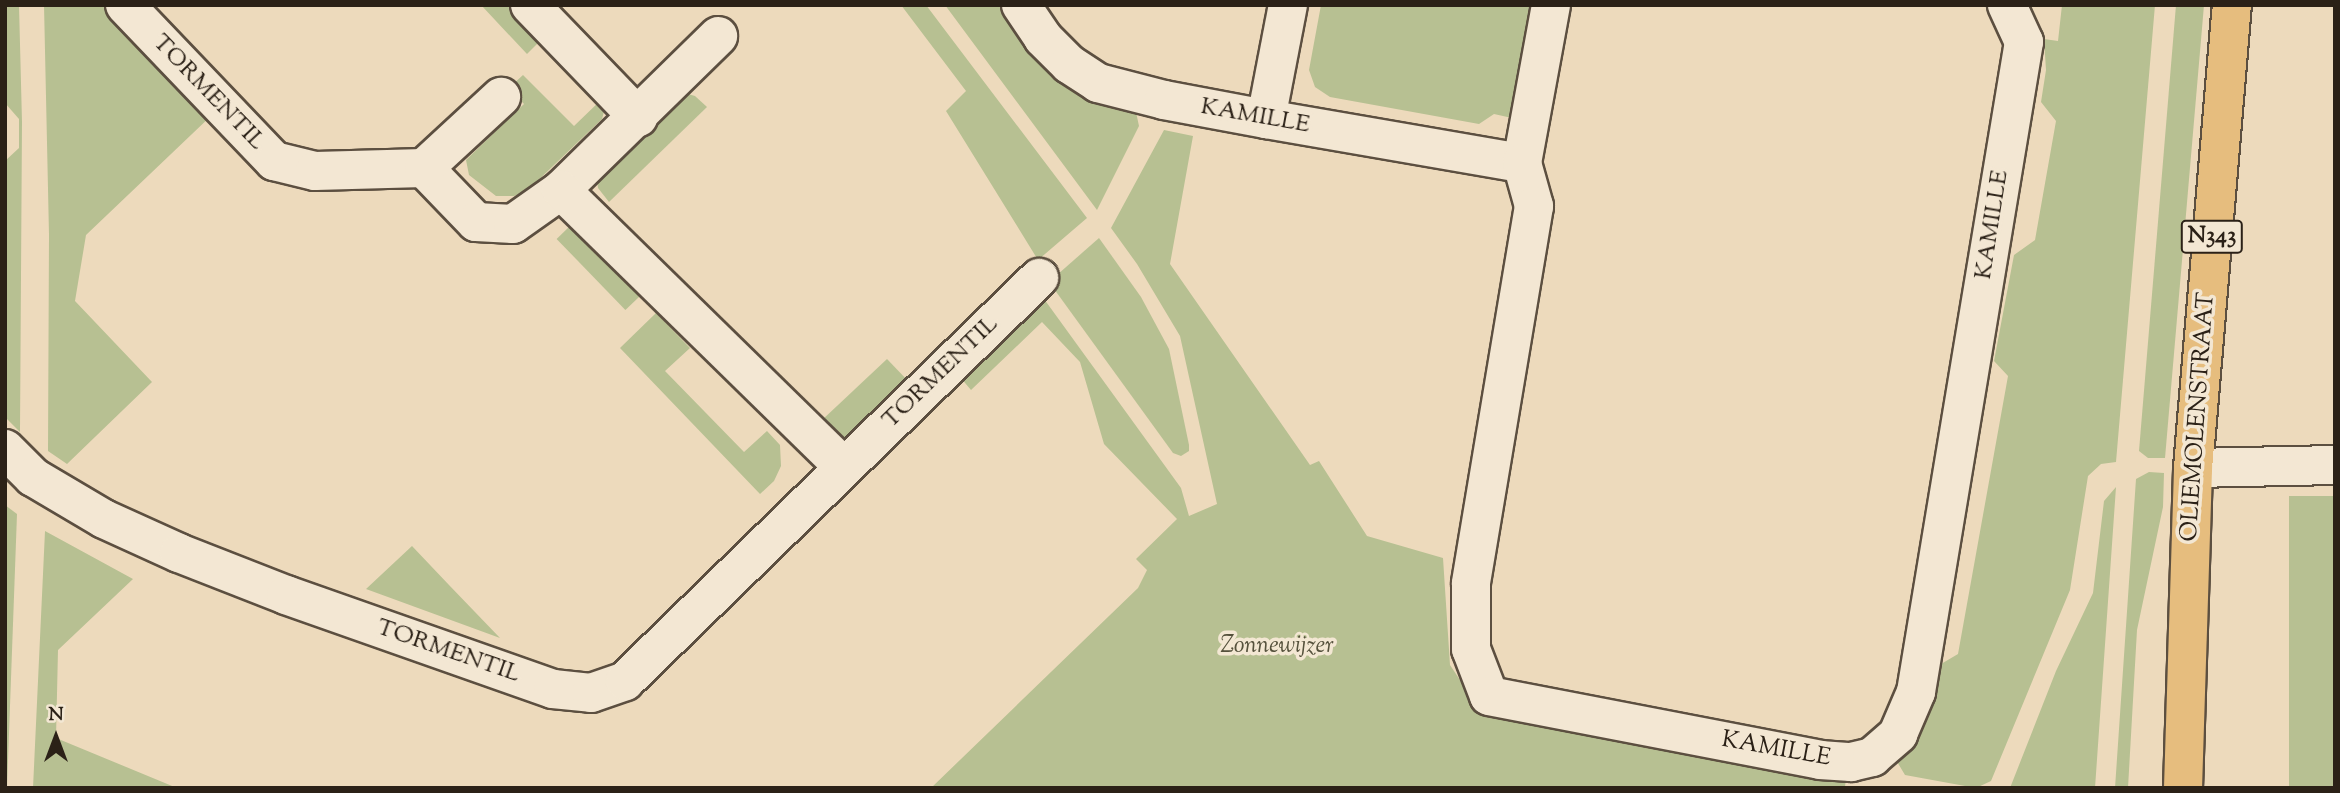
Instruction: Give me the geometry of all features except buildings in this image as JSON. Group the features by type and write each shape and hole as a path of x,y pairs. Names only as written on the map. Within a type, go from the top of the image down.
{"main road":[{"name":"OLIEMOLENSTRAAT","path":"2183,788 2193,468 2232,5"}],"street":[{"name":"TORMENTIL","path":"125,5 274,161 315,171 424,168"},
{"path":"530,5 638,117"},
{"name":"KAMILLE","path":"1021,5 1043,38 1069,64 1098,83 1164,100 1522,163"},
{"path":"1266,119 1288,5"},
{"name":"KAMILLE","path":"1551,5 1522,163 1534,206 1471,584 1471,649 1489,696 1819,760 1852,762 1872,757 1898,734 1916,692 2024,42 2007,5"},
{"path":"501,97 424,168 477,222 513,224 561,190 718,36"},
{"path":"561,190 844,467"},
{"name":"TORMENTIL","path":"5,449 33,477 103,519 179,553 286,595 553,689 591,693 625,681 1039,278"},
{"path":"2193,468 2335,465"}],"green space":[{"path":"5,5 19,5 22,122 20,432 5,417 5,161 19,148 19,119 5,103"},
{"path":"44,5 110,5 213,114 86,235 75,301 152,382 67,464 48,451 49,235"},
{"path":"481,5 511,5 539,34 538,43 527,54"},
{"path":"901,5 926,5 1087,218 1038,260 946,111 966,91"},
{"path":"945,5 999,5 1011,23 1136,112 1139,126 1097,210"},
{"path":"1321,5 1534,5 1512,118 1494,114 1479,124 1330,97 1315,87 1309,70"},
{"path":"2062,5 2155,5 2116,462 2101,464 2088,476 2070,590 1991,781 1976,788 1905,775 1896,760 1936,667 1958,654 2008,376 1994,361 2014,255 2035,240 2056,121 2041,102 2046,70 2044,39 2058,41"},
{"path":"2176,5 2204,5 2165,458 2148,458 2139,451"},
{"path":"523,75 574,126 602,99 605,108 602,119 528,190 514,196 496,196 469,175 466,160 524,104 509,88"},
{"path":"681,96 695,96 707,107 609,202 598,188 597,180"},
{"name":"Zonnewijzer","path":"1164,130 1193,136 1170,264 1310,465 1319,461 1367,536 1443,558 1450,665 1472,698 1499,716 1514,721 1818,778 1846,778 1845,787 1849,788 931,788 1138,588 1147,570 1136,559 1177,519 1104,444 1080,362 1042,322 971,390 960,377 1039,292 1181,488 1189,516 1217,504 1180,336 1137,264 1111,228"},
{"path":"571,225 640,296 625,310 557,239"},
{"path":"1099,238 1141,297 1169,349 1189,445 1189,451 1181,456 1173,453 1049,282"},
{"path":"656,313 690,348 665,371 744,452 767,431 780,445 781,466 774,481 760,494 620,348"},
{"path":"887,359 910,383 850,437 841,438 821,421"},
{"path":"2149,472 2164,473 2163,507 2137,630 2128,788 2115,788 2136,479"},
{"path":"2116,487 2095,788 2010,788 2056,671 2093,593 2104,501"},
{"path":"2289,496 2335,496 2335,788 2289,788"},
{"path":"5,505 17,514 7,788 5,788"},
{"path":"45,531 133,579 58,650 56,738 177,788 33,788"},
{"path":"412,546 449,585 500,638 366,589"}]}
